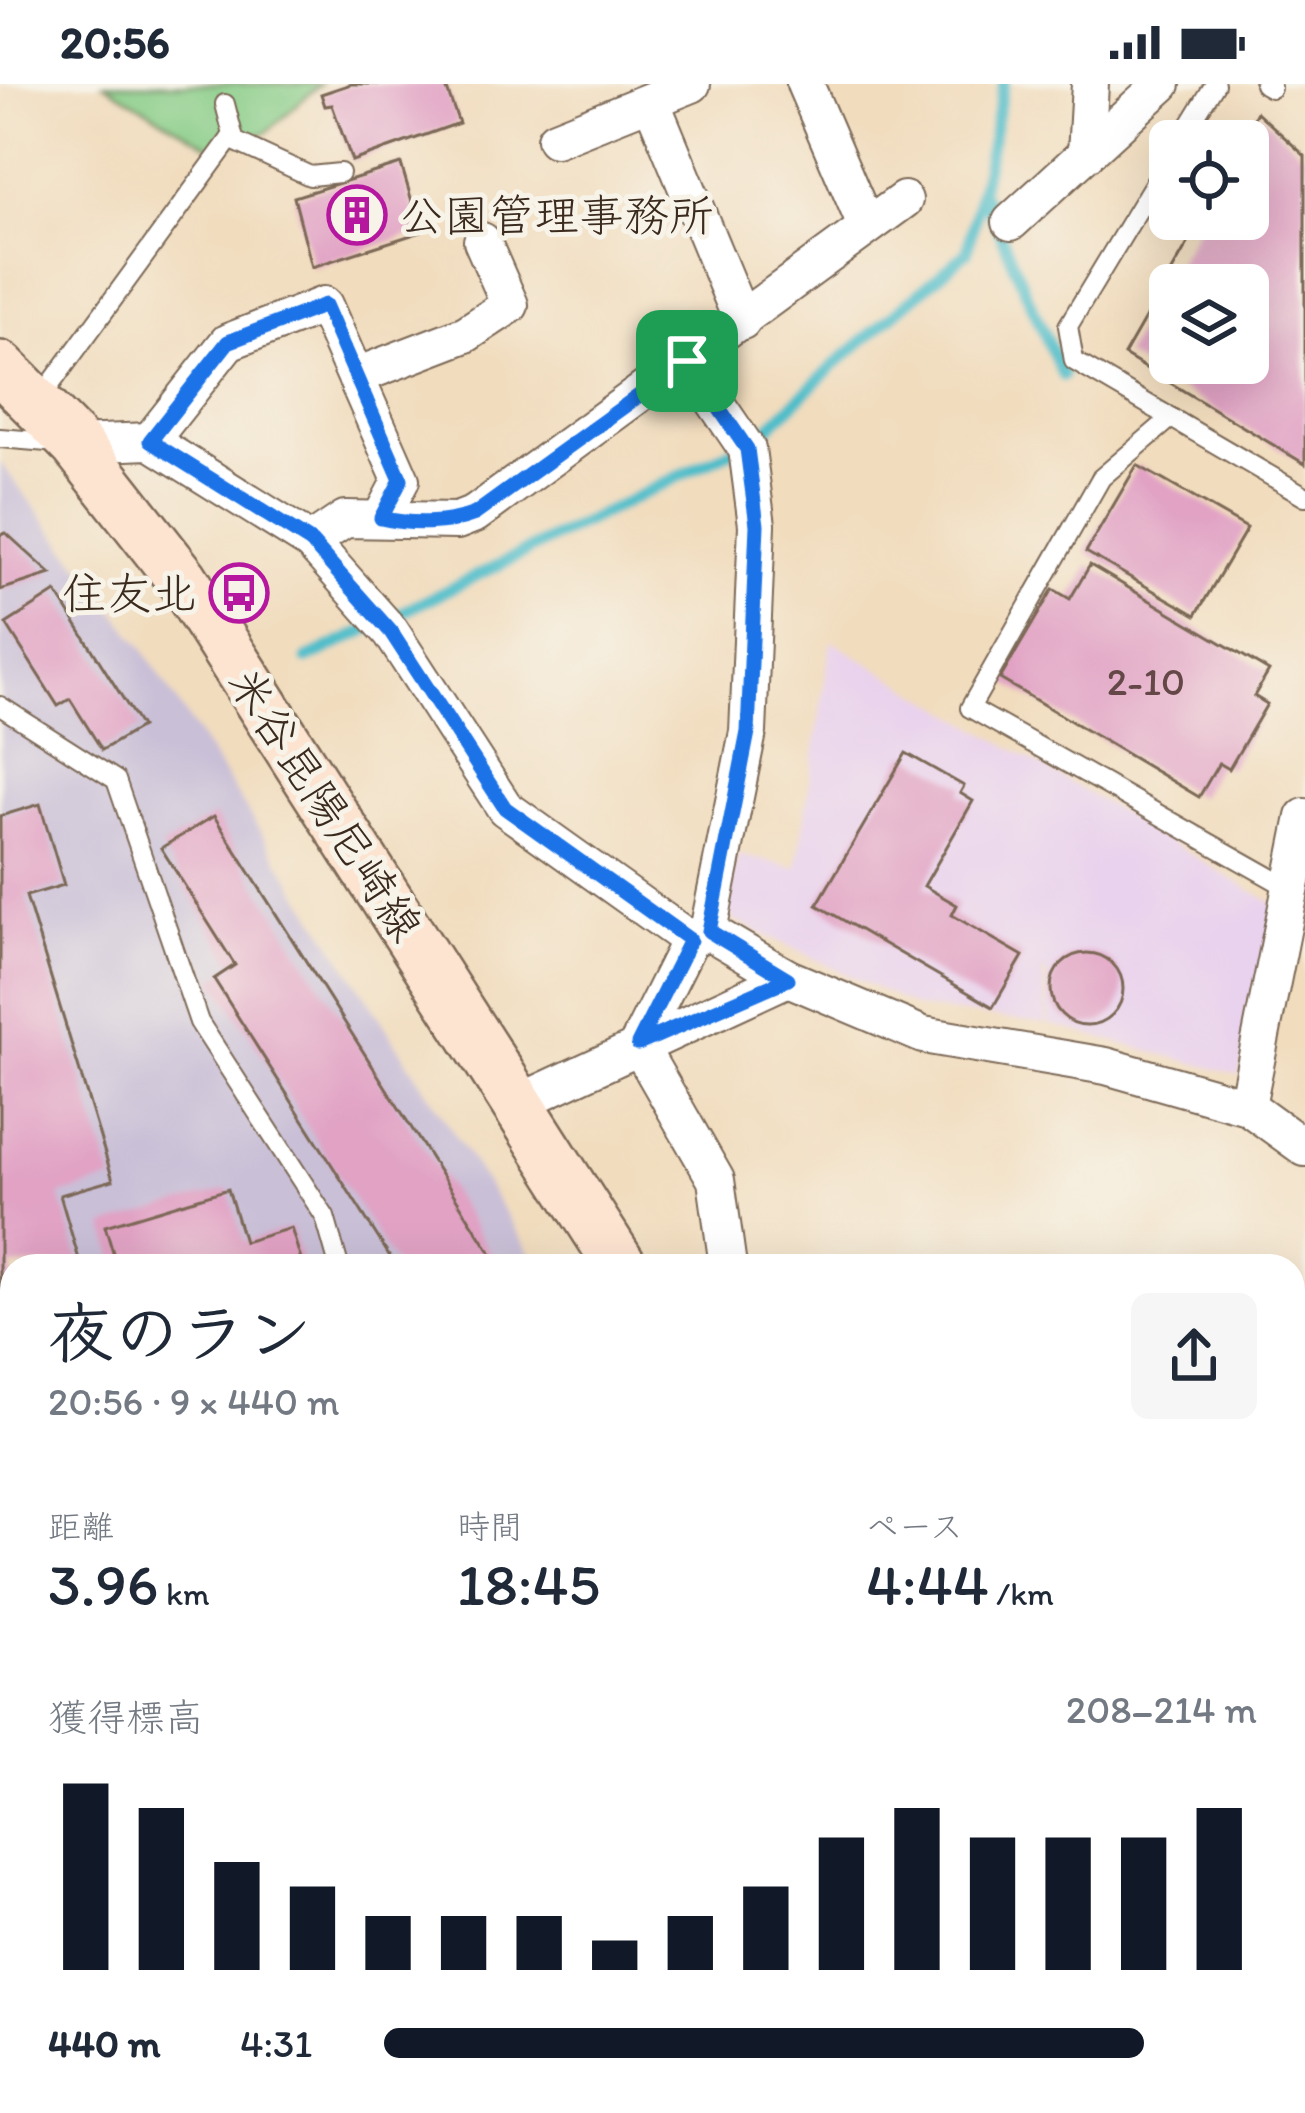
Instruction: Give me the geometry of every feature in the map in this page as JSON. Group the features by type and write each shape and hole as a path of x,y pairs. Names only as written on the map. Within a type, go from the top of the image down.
{"main road":[{"name":"米谷昆陽尼崎線","path":"0,367 76,444 182,579 613,1254"}],"street":[{"path":"555,139 692,84"},
{"path":"805,84 866,226"},
{"path":"1086,154 1090,84"},
{"path":"1011,222 1162,84"},
{"path":"651,101 742,321"},
{"path":"311,542 345,519 457,521 475,514 904,200"},
{"path":"359,375 466,334 521,298 482,241"},
{"path":"150,441 228,342 325,305 401,480 381,518"},
{"path":"638,1044 699,935 748,732 757,525 747,449 687,361"},
{"path":"76,444 150,441 311,542 391,632 505,808 699,935 788,979 923,1035 1106,1066 1247,1106 1305,1148"},
{"path":"1247,1106 1305,818"},
{"path":"518,1103 788,979"},
{"path":"638,1044 716,1180 726,1254"}],"lane":[{"path":"1193,120 1215,84"},
{"path":"37,403 230,139 225,104"},
{"path":"230,139 310,176 340,173"},
{"path":"1149,193 1068,326 1074,361 1305,496"},
{"path":"1171,418 1101,478 970,708 1289,888"},
{"path":"0,438 76,444"},
{"path":"0,706 116,780 199,1022 325,1217 336,1254"}],"shaded area":[{"path":"0,462 140,644 531,1254 0,1254"},
{"path":"831,641 1276,905 1239,1075 1049,1024 1047,975 1042,969 1047,1024 917,1008 732,919 725,909 738,855 797,868"}],"green space":[{"path":"104,84 320,84 267,132 214,149"}],"building":[{"path":"351,84 445,84 459,123 352,161 332,105 325,106 321,94"},
{"path":"1269,123 1305,156 1305,464 1172,384 1269,384 1269,264 1176,264 1190,240 1269,240"},
{"name":"公園管理事務所","path":"401,164 421,232 312,267 294,197"},
{"path":"1149,311 1149,370 1124,355"},
{"path":"1137,465 1247,528 1196,615 1086,552"},
{"path":"6,533 51,574 0,590 0,535"},
{"path":"1090,565 1269,671 1254,696 1267,704 1229,769 1219,763 1199,797 1000,679 1053,589 1070,599"},
{"path":"56,592 141,727 102,750 70,699 58,706 6,624"},
{"path":"906,753 964,786 960,793 973,801 924,886 957,905 952,915 1023,956 993,1007 817,905"},
{"path":"40,804 64,885 26,896 113,1180 60,1195 77,1254 0,1254 0,816"},
{"path":"214,816 491,1254 388,1254 214,979 235,965 161,848"},
{"path":"1087,953 1113,963 1123,989 1113,1015 1087,1025 1061,1015 1051,989 1061,963"},
{"path":"228,1189 244,1242 291,1228 299,1254 113,1254 105,1226"}],"waterway":[{"path":"307,659 759,437 832,367 967,252 1004,84"},
{"path":"984,197 1063,376"}],"place":[{"name":"公園管理事務所","path":"357,215"},
{"name":"住友北","path":"239,593"}],"route":[{"path":"325,305 401,480 381,518 457,521 529,479 687,361 747,449 757,525 748,732 709,931 788,979 638,1044 690,940 505,808 391,632 311,542 150,441 228,342 325,305"}]}
